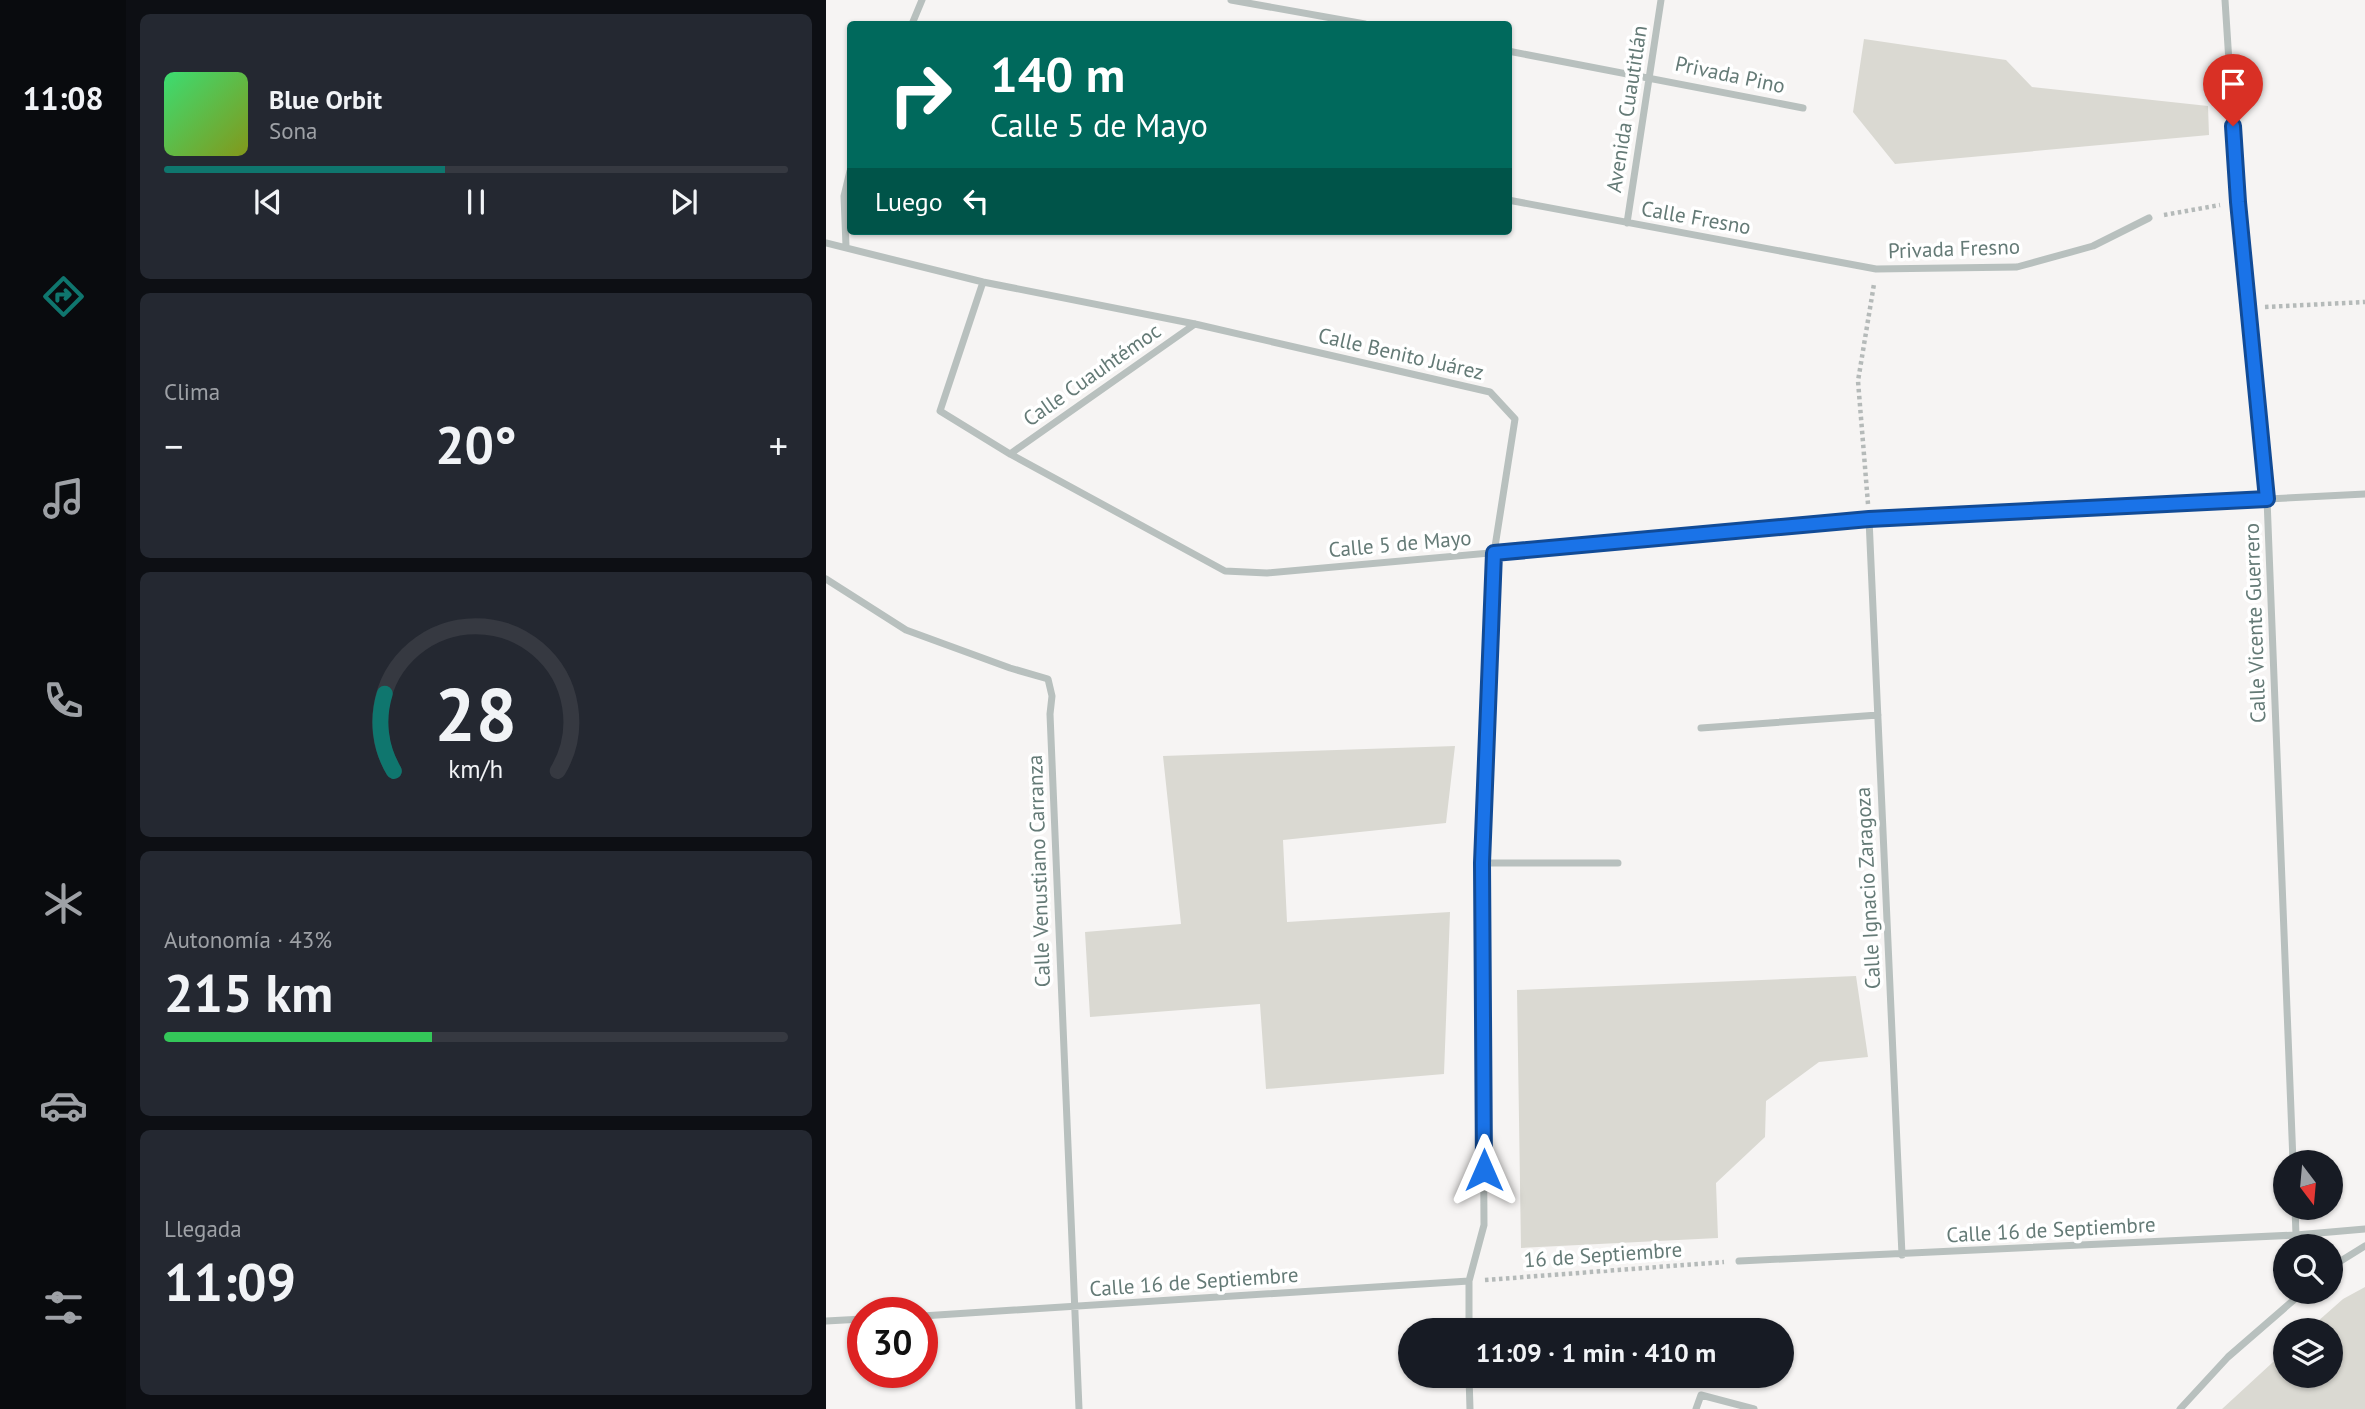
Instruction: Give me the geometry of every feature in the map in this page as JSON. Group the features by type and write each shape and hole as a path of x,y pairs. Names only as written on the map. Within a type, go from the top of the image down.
{"street":[{"path":"913,21 922,0"},
{"path":"1231,0 1348,21"},
{"name":"Avenida Cuautitlán","path":"1627,223 1661,0"},
{"name":"Calle Vicente Guerrero","path":"2225,0 2238,202 2267,499 2293,1150"},
{"name":"Privada Pino","path":"1512,52 1803,108"},
{"path":"846,246 844,196 847,184"},
{"name":"Calle Fresno","path":"1512,201 1877,269"},
{"name":"Privada Fresno","path":"1877,269 2017,267 2093,246 2149,218"},
{"name":"Calle Benito Juárez","path":"826,243 983,282 1195,324 1490,392 1515,419 1494,553 1482,863 1484,1225 1469,1281 1469,1318"},
{"name":"Calle 5 de Mayo","path":"983,282 940,411 1010,454 1225,571 1268,573 1869,519 2365,494"},
{"name":"Calle Cuauhtémoc","path":"1010,454 1195,324"},
{"name":"Calle Ignacio Zaragoza","path":"1869,519 1902,1255"},
{"name":"Calle Venustiano Carranza","path":"826,579 906,630 1048,679 1052,696 1073,1307"},
{"path":"1701,728 1878,715"},
{"path":"1482,863 1618,863"},
{"name":"Calle 16 de Septiembre","path":"2308,1234 2365,1229"},
{"name":"Calle 16 de Septiembre","path":"1739,1261 2273,1236"},
{"path":"2343,1260 2365,1246"},
{"name":"Calle 16 de Septiembre","path":"938,1314 1469,1281"},
{"path":"2179,1409 2228,1357 2289,1304"},
{"path":"1073,1307 1079,1409"},
{"path":"826,1321 847,1320"},
{"path":"1469,1388 1470,1409"},
{"path":"1696,1409 1701,1395 1754,1409"}],"path":[{"path":"2149,218 2238,202"},
{"path":"1869,519 1858,381 1877,269"},
{"path":"2249,308 2365,302"},
{"name":"16 de Septiembre","path":"1469,1281 1739,1261"}],"shaded area":[{"path":"1864,39 2006,60 2032,87 2208,106 2209,135 1895,164 1853,112"},
{"path":"1455,746 1446,823 1283,840 1287,922 1450,912 1444,1074 1266,1089 1260,1004 1090,1017 1085,932 1181,924 1163,756"},
{"path":"1856,976 1868,1057 1819,1062 1766,1101 1765,1137 1716,1183 1718,1238 1521,1248 1517,990"},
{"path":"2365,1287 2365,1409 2222,1409 2273,1362 2273,1388 2343,1388 2343,1318 2322,1318 2337,1304 2343,1304 2343,1299"}],"route":[{"path":"1484,1170 1482,863 1494,553 1869,519 2267,499 2233,126"}]}
